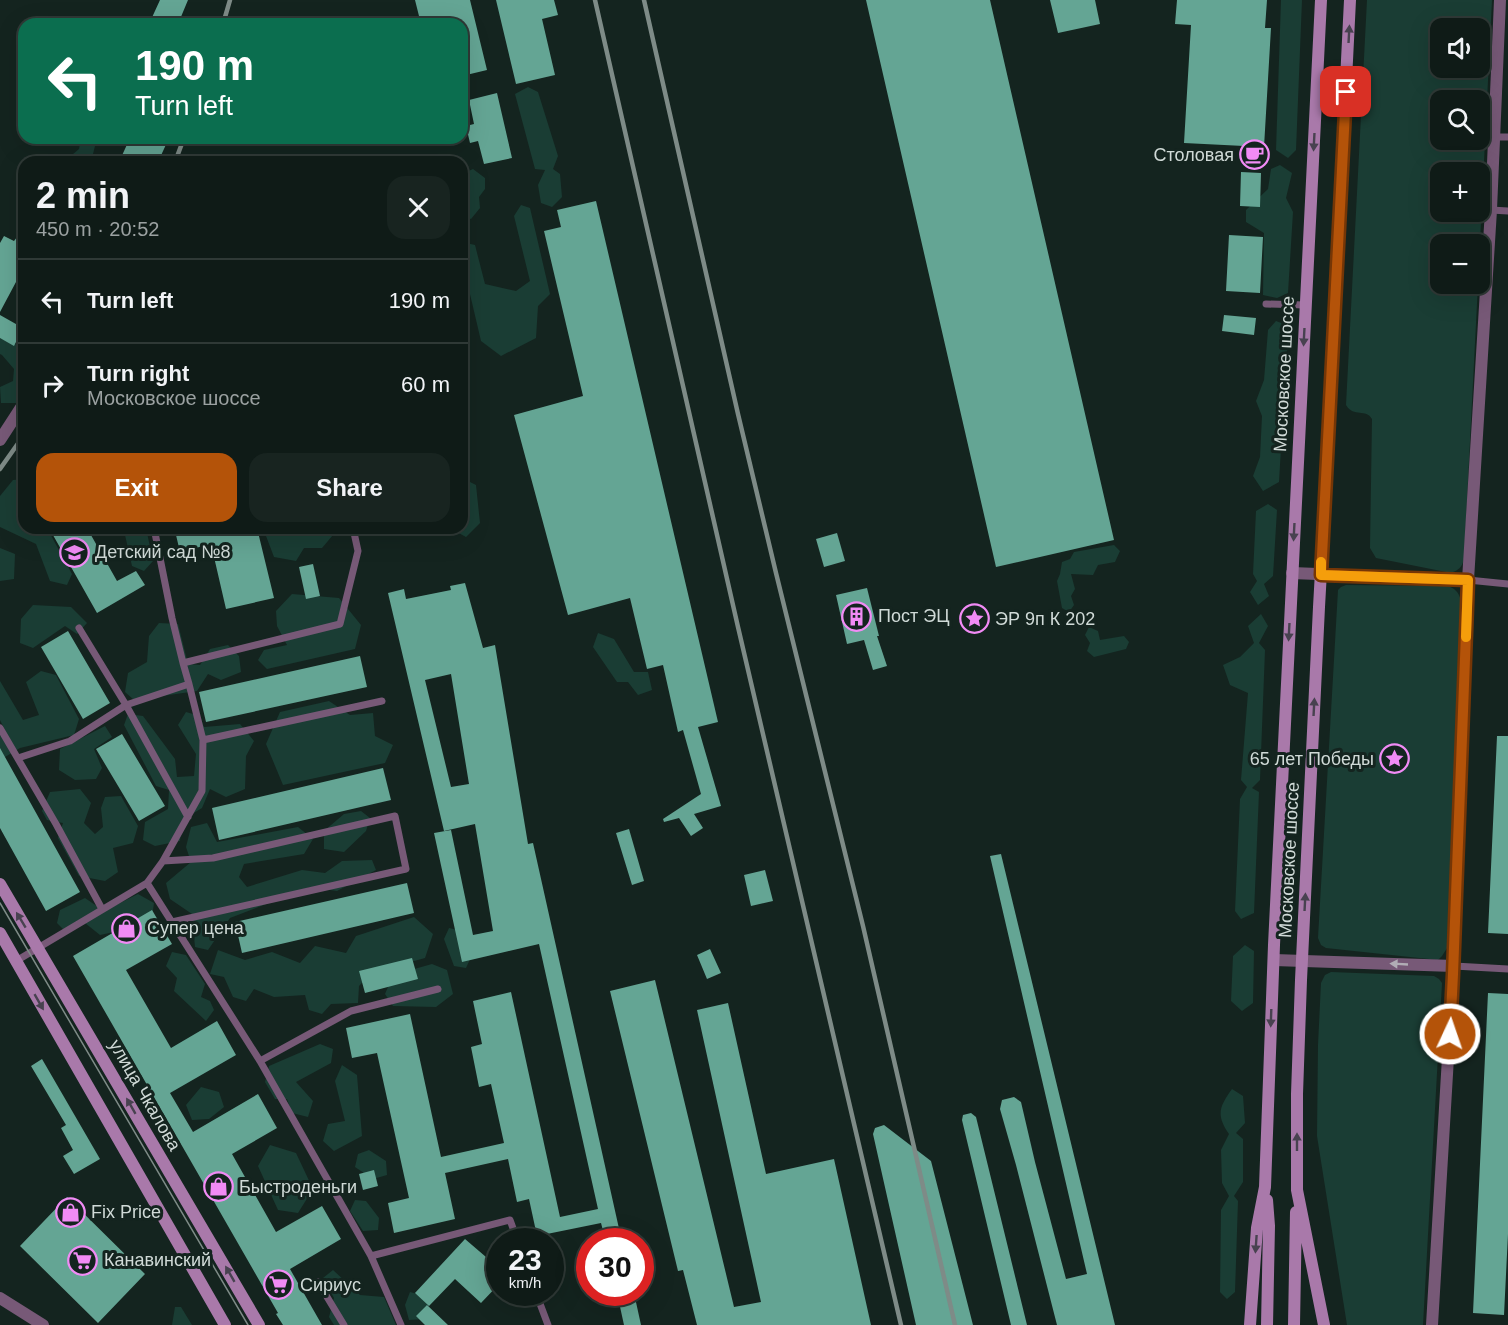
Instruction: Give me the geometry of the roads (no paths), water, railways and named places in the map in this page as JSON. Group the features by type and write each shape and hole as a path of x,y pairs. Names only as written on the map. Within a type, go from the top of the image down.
{"main road":[{"name":"Московское шоссе","path":"1250,1325 1257,1228 1265,1187 1292,573 1321,0"},
{"name":"Московское шоссе","path":"1324,1325 1297,1190 1297,1094 1350,0"},
{"name":"улица Чкалова","path":"0,884 259,1325"},
{"path":"0,933 225,1325"},
{"path":"1265,1187 1269,1226 1267,1325"},
{"path":"1294,1325 1297,1190"}],"street":[{"path":"1432,1325 1454,966 1468,580 1495,137 1502,80 1504,20 1500,0"},
{"path":"0,440 18,412"},
{"path":"1292,573 1468,580"},
{"path":"1274,960 1454,966"},
{"path":"0,1298 43,1325"}],"lane":[{"path":"1495,137 1508,137"},
{"path":"1491,210 1508,211"},
{"path":"1266,304 1305,305"},
{"path":"16,961 147,883 163,861 202,791 203,740 172,618 155,534"},
{"path":"183,663 340,624 358,551 354,534"},
{"path":"1468,580 1508,584"},
{"path":"79,628 126,705 188,817"},
{"path":"18,758 70,741 126,705 189,684"},
{"path":"203,740 382,701"},
{"path":"0,729 56,824 102,909"},
{"path":"163,861 213,858 395,816 406,869 172,922"},
{"path":"147,883 260,1061 371,1256 401,1325"},
{"path":"1454,966 1508,969"},
{"path":"260,1061 351,1011 438,989"},
{"path":"371,1256 510,1220 513,1228"},
{"path":"318,1282 344,1325"},
{"path":"541,1306 548,1325"}],"tram line":[{"path":"0,903 248,1325"}],"railway":[{"path":"225,18 230,0"},
{"path":"595,0 901,1325"},
{"path":"644,0 738,414 863,926 955,1325"},
{"path":"177,156 182,144"},
{"path":"0,469 18,444"}],"place":[{"name":"Столовая","path":"1255,155"},
{"name":"Детский сад №8","path":"74,552"},
{"name":"Пост ЭЦ","path":"857,616"},
{"name":"ЭР 9п К 202","path":"974,619"},
{"name":"65 лет Победы","path":"1395,759"},
{"name":"Супер цена","path":"126,928"},
{"name":"Быстроденьги","path":"218,1187"},
{"name":"Fix Price","path":"70,1212"},
{"name":"Канавинский","path":"83,1260"},
{"name":"Сириус","path":"279,1285"}]}
